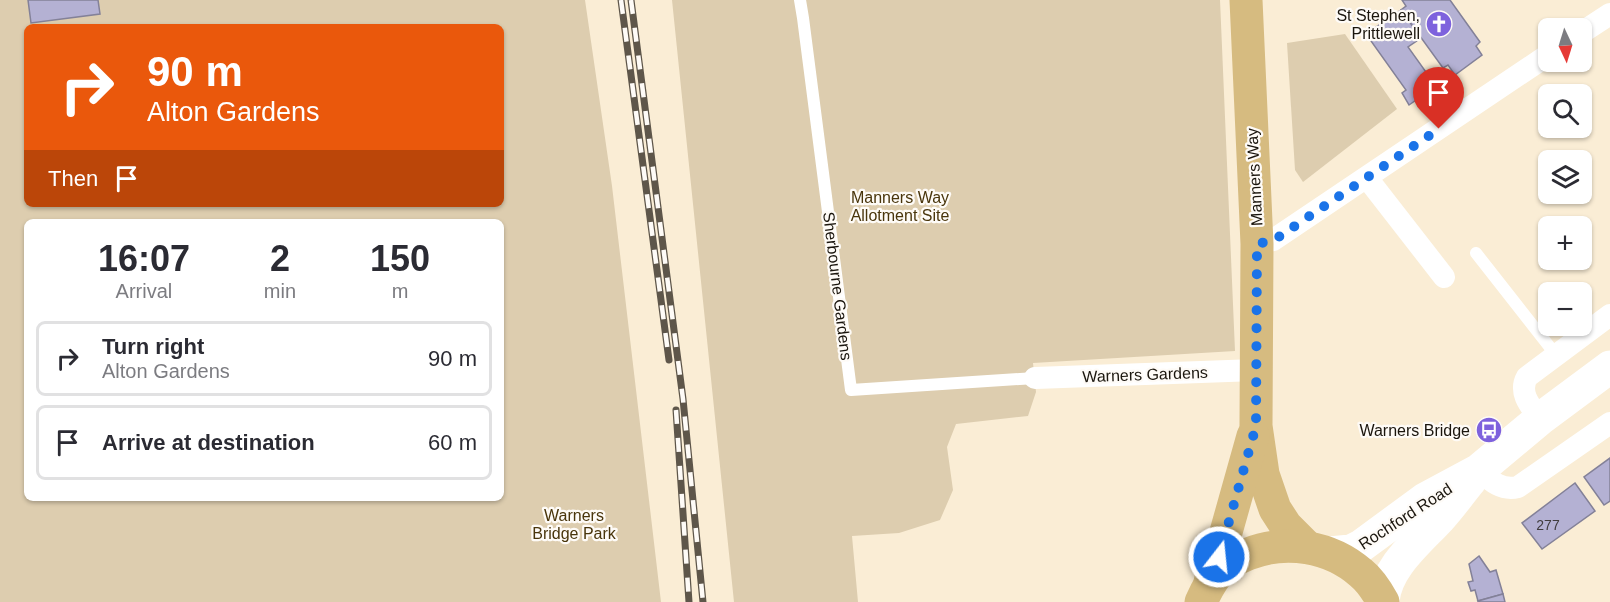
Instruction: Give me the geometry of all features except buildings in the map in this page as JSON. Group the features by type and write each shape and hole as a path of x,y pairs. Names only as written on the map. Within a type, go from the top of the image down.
{"main road":[{"name":"Manners Way","path":"1245,0 1257,244 1256,426 1263,474 1275,510 1286,526 1318,550 1360,572 1371,583 1383,602"},
{"name":"Manners Way","path":"1205,594 1219,557 1256,426"},
{"path":"1205,594 1220,571 1235,559 1262,549 1283,546 1318,550"}],"street":[{"path":"1592,25 1610,12 1602,0"},
{"path":"1257,244 1274,240 1538,63"},
{"path":"1367,178 1444,277"},
{"path":"1540,419 1524,395 1524,382 1527,377 1610,315"},
{"name":"Rochford Road","path":"1383,602 1387,582 1394,570 1479,470 1540,419 1610,367"},
{"name":"Warners Gardens","path":"1035,378 1256,370"},
{"path":"1479,470 1497,485 1511,489 1518,487 1610,423"},
{"name":"Rochford Road","path":"1318,550 1351,551 1425,499 1479,470"}],"lane":[{"name":"Sherbourne Gardens","path":"800,0 851,390 1035,378"},
{"path":"1476,253 1556,355"}],"green space":[{"name":"Warners Bridge Park","path":"0,0 585,0 612,186 661,602 0,602"},
{"name":"Manners Way Allotment Site","path":"672,0 1220,0 1235,351 1033,363 1036,392 1028,416 956,424 947,447 953,490 940,520 899,533 852,536 858,602 734,602"},
{"path":"1345,34 1397,109 1303,182 1295,170 1287,43"}],"railway":[{"path":"621,0 669,360"},
{"path":"631,0 683,399 703,602"},
{"path":"676,410 689,602"}],"place":[{"name":"St Stephen, Prittlewell","path":"1439,24"},
{"name":"Warners Bridge","path":"1489,430"}],"route":[{"path":"1219,557 1256,426 1257,244 1274,240 1439,129"}]}
